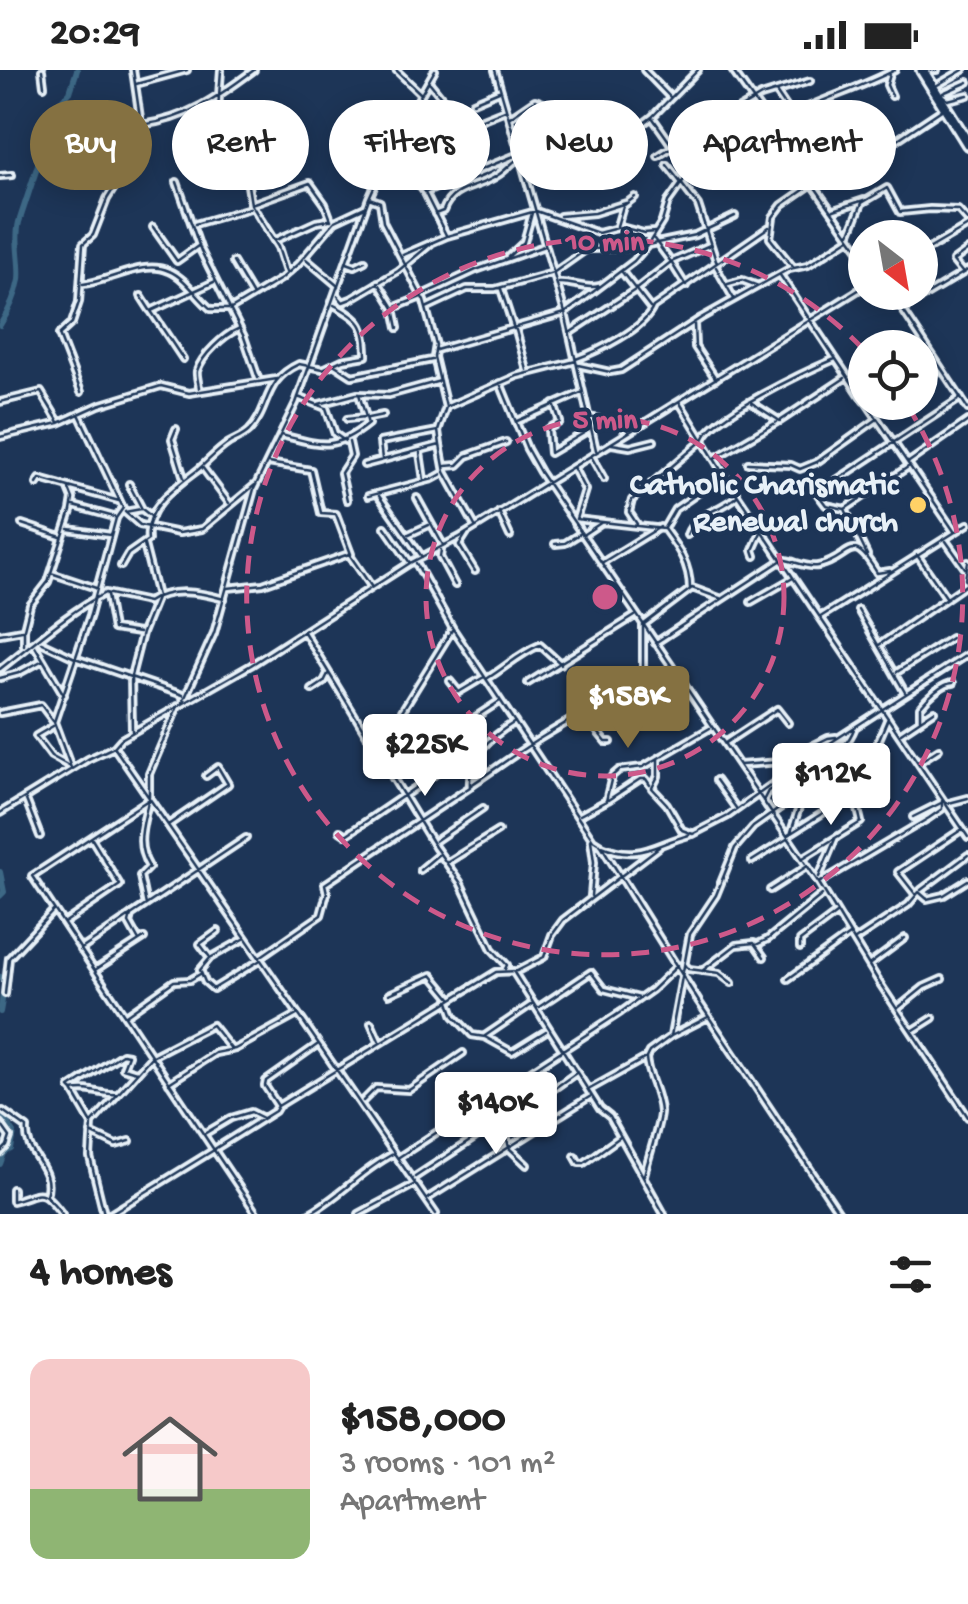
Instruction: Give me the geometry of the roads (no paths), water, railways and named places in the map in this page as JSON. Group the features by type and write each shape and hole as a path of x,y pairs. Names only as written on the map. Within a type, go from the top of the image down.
{"highway":[{"path":"926,70 943,109 968,144"}],"street":[{"path":"42,70 44,86"},
{"path":"133,70 137,100"},
{"path":"135,84 187,70"},
{"path":"221,70 218,110 246,173 252,205 283,257 286,275"},
{"path":"152,124 167,122 218,97 254,70"},
{"path":"396,70 422,95"},
{"path":"419,100 435,70"},
{"path":"495,70 510,122"},
{"path":"644,70 670,97"},
{"path":"648,119 698,70"},
{"path":"732,70 753,100"},
{"path":"926,70 938,70"},
{"path":"937,93 963,70"},
{"path":"892,71 887,85 892,96"},
{"path":"824,100 892,71"},
{"path":"653,81 654,72"},
{"path":"756,100 810,81"},
{"path":"429,82 443,100"},
{"path":"937,93 968,82"},
{"path":"477,100 500,90"},
{"path":"775,91 781,100"},
{"path":"937,93 948,100 968,95"},
{"path":"896,140 943,109"},
{"path":"490,116 506,110"},
{"path":"652,116 668,140"},
{"path":"658,156 668,150"},
{"path":"424,193 510,158"},
{"path":"435,214 443,211 450,197 494,178 510,163"},
{"path":"0,176 12,175"},
{"path":"194,224 310,183 333,221"},
{"path":"830,211 887,188 900,212 958,210 968,234"},
{"path":"80,392 60,335 74,320 82,284 83,244 114,190"},
{"path":"180,190 259,381"},
{"path":"146,905 140,876 149,867 140,854 140,844 150,800 148,774 206,652 256,485 298,397 373,190"},
{"path":"422,190 447,236"},
{"path":"529,190 565,312 593,453 604,479"},
{"path":"436,350 565,312 622,272 647,246 668,202 678,190"},
{"path":"685,190 698,206 716,264 734,299"},
{"path":"794,268 770,238 770,226 782,204 803,190"},
{"path":"814,190 848,234"},
{"path":"559,216 594,213 635,197"},
{"path":"369,198 379,200 384,222 426,308 446,407 438,431 445,472 472,528"},
{"path":"854,220 865,200"},
{"path":"618,227 617,220 626,203"},
{"path":"274,241 316,222 333,221 366,207"},
{"path":"507,258 524,242 534,209"},
{"path":"402,256 434,240 534,209 598,233 618,227 653,236 686,286"},
{"path":"426,308 470,288 500,288 553,273 587,249 647,246 707,230 735,216"},
{"path":"82,284 109,280 146,266 169,270 211,308 231,309 286,275 333,221"},
{"path":"446,407 527,373 576,362 649,317 652,309 770,226"},
{"path":"938,243 967,226"},
{"path":"153,227 176,261 200,245"},
{"path":"576,362 610,372 622,370 694,322 794,268 808,265 848,238"},
{"path":"336,295 343,302 406,264 434,240"},
{"path":"569,332 671,262 711,244"},
{"path":"394,308 507,258 545,246"},
{"path":"633,248 642,251"},
{"path":"938,289 966,272 953,262 968,250"},
{"path":"304,258 339,286"},
{"path":"345,262 356,266 365,261"},
{"path":"233,262 253,295"},
{"path":"622,272 652,309"},
{"path":"715,459 847,377 780,275"},
{"path":"726,284 742,280 759,286"},
{"path":"151,311 217,281"},
{"path":"377,281 394,308 398,328"},
{"path":"557,284 568,283 585,290 603,286"},
{"path":"500,288 527,373"},
{"path":"141,296 184,360"},
{"path":"0,813 251,665 848,297"},
{"path":"0,437 60,423 161,386 187,393 278,378 299,364 323,368 366,356 358,320 333,305"},
{"path":"902,310 915,330"},
{"path":"694,322 695,347 716,379"},
{"path":"200,390 200,367 225,336 240,328"},
{"path":"637,524 629,514 632,500 703,440 710,429 750,402 835,359"},
{"path":"334,364 352,376 434,360"},
{"path":"938,365 968,408"},
{"path":"146,526 161,500 248,432 278,378"},
{"path":"319,404 360,394 389,395 441,381"},
{"path":"500,384 527,449 547,482 576,519 711,728 789,836 968,1117"},
{"path":"0,402 41,392 60,423"},
{"path":"516,421 583,392"},
{"path":"280,435 322,444 347,441 367,427 360,394"},
{"path":"298,397 327,410 336,434 347,441 352,456 341,472 347,500"},
{"path":"960,398 817,493 826,505 845,509 968,421"},
{"path":"679,402 968,838"},
{"path":"750,402 778,421"},
{"path":"554,404 560,422 548,430 550,453 591,429"},
{"path":"78,414 124,512 138,524 179,533 194,532 256,485"},
{"path":"347,419 383,415"},
{"path":"588,417 613,422 630,431"},
{"path":"748,463 800,469 817,462 876,420"},
{"path":"878,420 954,532"},
{"path":"176,429 172,440 185,479"},
{"path":"382,460 380,442 438,431"},
{"path":"610,443 627,447 654,441"},
{"path":"444,466 458,465 467,456 506,442"},
{"path":"364,465 440,446"},
{"path":"420,453 424,482"},
{"path":"267,462 311,470 321,513 336,514 351,554 372,587"},
{"path":"572,466 585,490 576,519"},
{"path":"202,467 232,502 249,508"},
{"path":"368,496 424,482 445,472"},
{"path":"602,563 662,528 675,509 724,475"},
{"path":"37,484 40,479 120,501"},
{"path":"129,484 142,509 153,518"},
{"path":"24,647 30,605 47,585 73,505 69,489"},
{"path":"379,494 422,557"},
{"path":"687,535 696,519 730,503 738,494"},
{"path":"417,498 442,547 440,556 455,585"},
{"path":"73,505 116,518"},
{"path":"71,768 51,756 36,736 54,724 116,518 124,512 142,509"},
{"path":"845,509 877,573 894,570"},
{"path":"498,510 510,536"},
{"path":"576,519 662,528 686,561 690,589"},
{"path":"555,544 604,521"},
{"path":"22,524 62,538"},
{"path":"408,535 431,524"},
{"path":"820,616 968,524"},
{"path":"121,566 128,554 144,544 148,537 146,526"},
{"path":"384,527 413,562 589,834 601,845 840,1214"},
{"path":"66,528 112,535"},
{"path":"472,528 459,545 476,572"},
{"path":"755,556 753,550 762,528"},
{"path":"879,645 944,597 967,585 965,568 945,539"},
{"path":"132,732 131,676 157,596 144,544"},
{"path":"656,643 784,560 814,566 847,550 860,550 867,556"},
{"path":"228,588 264,584 351,554"},
{"path":"917,555 944,597"},
{"path":"965,568 968,562"},
{"path":"51,574 106,594 148,602 179,592 224,599"},
{"path":"751,602 796,578"},
{"path":"690,589 722,598"},
{"path":"643,625 690,589"},
{"path":"0,669 24,647 106,594"},
{"path":"106,594 112,629 142,634"},
{"path":"858,610 907,695"},
{"path":"528,683 636,615"},
{"path":"201,973 213,989 260,959 320,915 327,892 325,884 530,744 633,680 642,669 643,625"},
{"path":"0,634 24,629"},
{"path":"375,749 396,726 426,668 453,629"},
{"path":"303,630 448,862 492,949 507,964 505,971"},
{"path":"895,673 951,638"},
{"path":"36,642 185,695"},
{"path":"36,642 64,696"},
{"path":"450,681 458,692 540,645 561,664"},
{"path":"110,1214 450,999 496,972 513,971 544,957 552,935 591,896 620,875 660,848 728,816 968,654"},
{"path":"0,678 44,660"},
{"path":"642,669 648,675 653,713"},
{"path":"312,690 324,682 328,673"},
{"path":"920,720 920,706 926,699 954,683"},
{"path":"637,726 686,688"},
{"path":"394,771 501,700"},
{"path":"0,714 42,705 71,768"},
{"path":"723,744 776,709 788,722"},
{"path":"900,733 934,712"},
{"path":"582,714 606,742 611,742"},
{"path":"802,858 861,822 854,799 889,717"},
{"path":"470,786 473,760 494,734 515,722"},
{"path":"396,726 468,740"},
{"path":"394,771 396,726"},
{"path":"606,801 612,776 619,770 643,767 711,728"},
{"path":"789,836 806,790 846,744 854,728"},
{"path":"738,766 780,762 828,738 840,737"},
{"path":"763,801 768,791 846,744"},
{"path":"114,747 436,1214"},
{"path":"919,762 939,749"},
{"path":"652,788 658,776 658,759"},
{"path":"340,831 346,835 450,764"},
{"path":"167,826 228,784 218,767 206,776"},
{"path":"578,816 644,778 689,835"},
{"path":"716,780 738,809"},
{"path":"806,790 828,810"},
{"path":"588,1090 646,1058 668,1041 690,934 716,895 735,848 753,827 806,790"},
{"path":"752,861 857,792"},
{"path":"25,798 40,836"},
{"path":"914,818 943,802 968,798"},
{"path":"150,800 33,874 33,879 258,1214"},
{"path":"728,816 729,801"},
{"path":"819,882 929,818 942,809 943,802"},
{"path":"433,842 483,808"},
{"path":"962,829 898,872 928,899 968,880"},
{"path":"448,862 498,831"},
{"path":"589,834 594,862 591,896"},
{"path":"62,924 120,886 91,837"},
{"path":"80,950 246,838"},
{"path":"819,882 836,838"},
{"path":"601,845 625,853 660,848"},
{"path":"420,870 440,852"},
{"path":"854,941 908,905 968,855"},
{"path":"770,890 808,866"},
{"path":"756,944 768,939 824,892"},
{"path":"5,994 7,962 54,910"},
{"path":"800,948 800,941 838,913"},
{"path":"94,971 142,939 128,922 131,915"},
{"path":"210,958 200,944 218,931"},
{"path":"788,979 850,933 865,934"},
{"path":"869,964 905,938"},
{"path":"125,1015 174,981 190,980 201,973 210,958 244,939"},
{"path":"702,970 736,945 750,942 756,944 764,957"},
{"path":"685,964 689,969 718,973 732,983"},
{"path":"308,1214 340,1197 360,1174 396,1156 640,998 678,965"},
{"path":"513,971 548,1030 622,1136 664,1214"},
{"path":"538,1008 591,972 604,989 640,998"},
{"path":"389,994 432,975 450,999 454,1016 472,1035 484,1036 512,1052 548,1030"},
{"path":"897,1009 932,982 942,979"},
{"path":"484,1036 534,1003"},
{"path":"169,1082 215,1053 232,1050 298,1015"},
{"path":"671,1036 710,1017"},
{"path":"913,1031 932,1018"},
{"path":"371,1023 380,1042"},
{"path":"104,1214 90,1158 92,1123 152,1056 212,1025 232,1050"},
{"path":"278,1106 265,1086 266,1081 318,1044"},
{"path":"360,1103 376,1088 416,1087 463,1053"},
{"path":"92,1123 70,1086 122,1054 128,1055 122,1068 137,1072"},
{"path":"644,1175 661,1116 656,1084 646,1058"},
{"path":"413,1179 476,1137 504,1124 577,1072"},
{"path":"73,1091 87,1088 103,1094 120,1094"},
{"path":"427,1198 592,1096"},
{"path":"3,1111 26,1128 30,1151 44,1166 49,1186 46,1195"},
{"path":"204,1134 231,1118 251,1112 264,1118"},
{"path":"0,1123 10,1137 8,1146 0,1153"},
{"path":"504,1124 509,1148"},
{"path":"90,1132 116,1145 130,1141"},
{"path":"575,1156 579,1163 584,1163 622,1136"},
{"path":"509,1148 527,1165"},
{"path":"359,1214 417,1184"},
{"path":"12,1189 10,1197 15,1201 30,1192 46,1195 62,1214"}],"waterway":[{"path":"0,325 19,280 19,222 58,104 70,92 77,70"},
{"path":"0,872 4,892 0,896"},
{"path":"0,977 5,983 0,1012"},
{"path":"0,1112 14,1133 11,1149 4,1153 0,1164"}],"place":[{"name":"Catholic Charismatic Renewal church","path":"918,505"}]}
